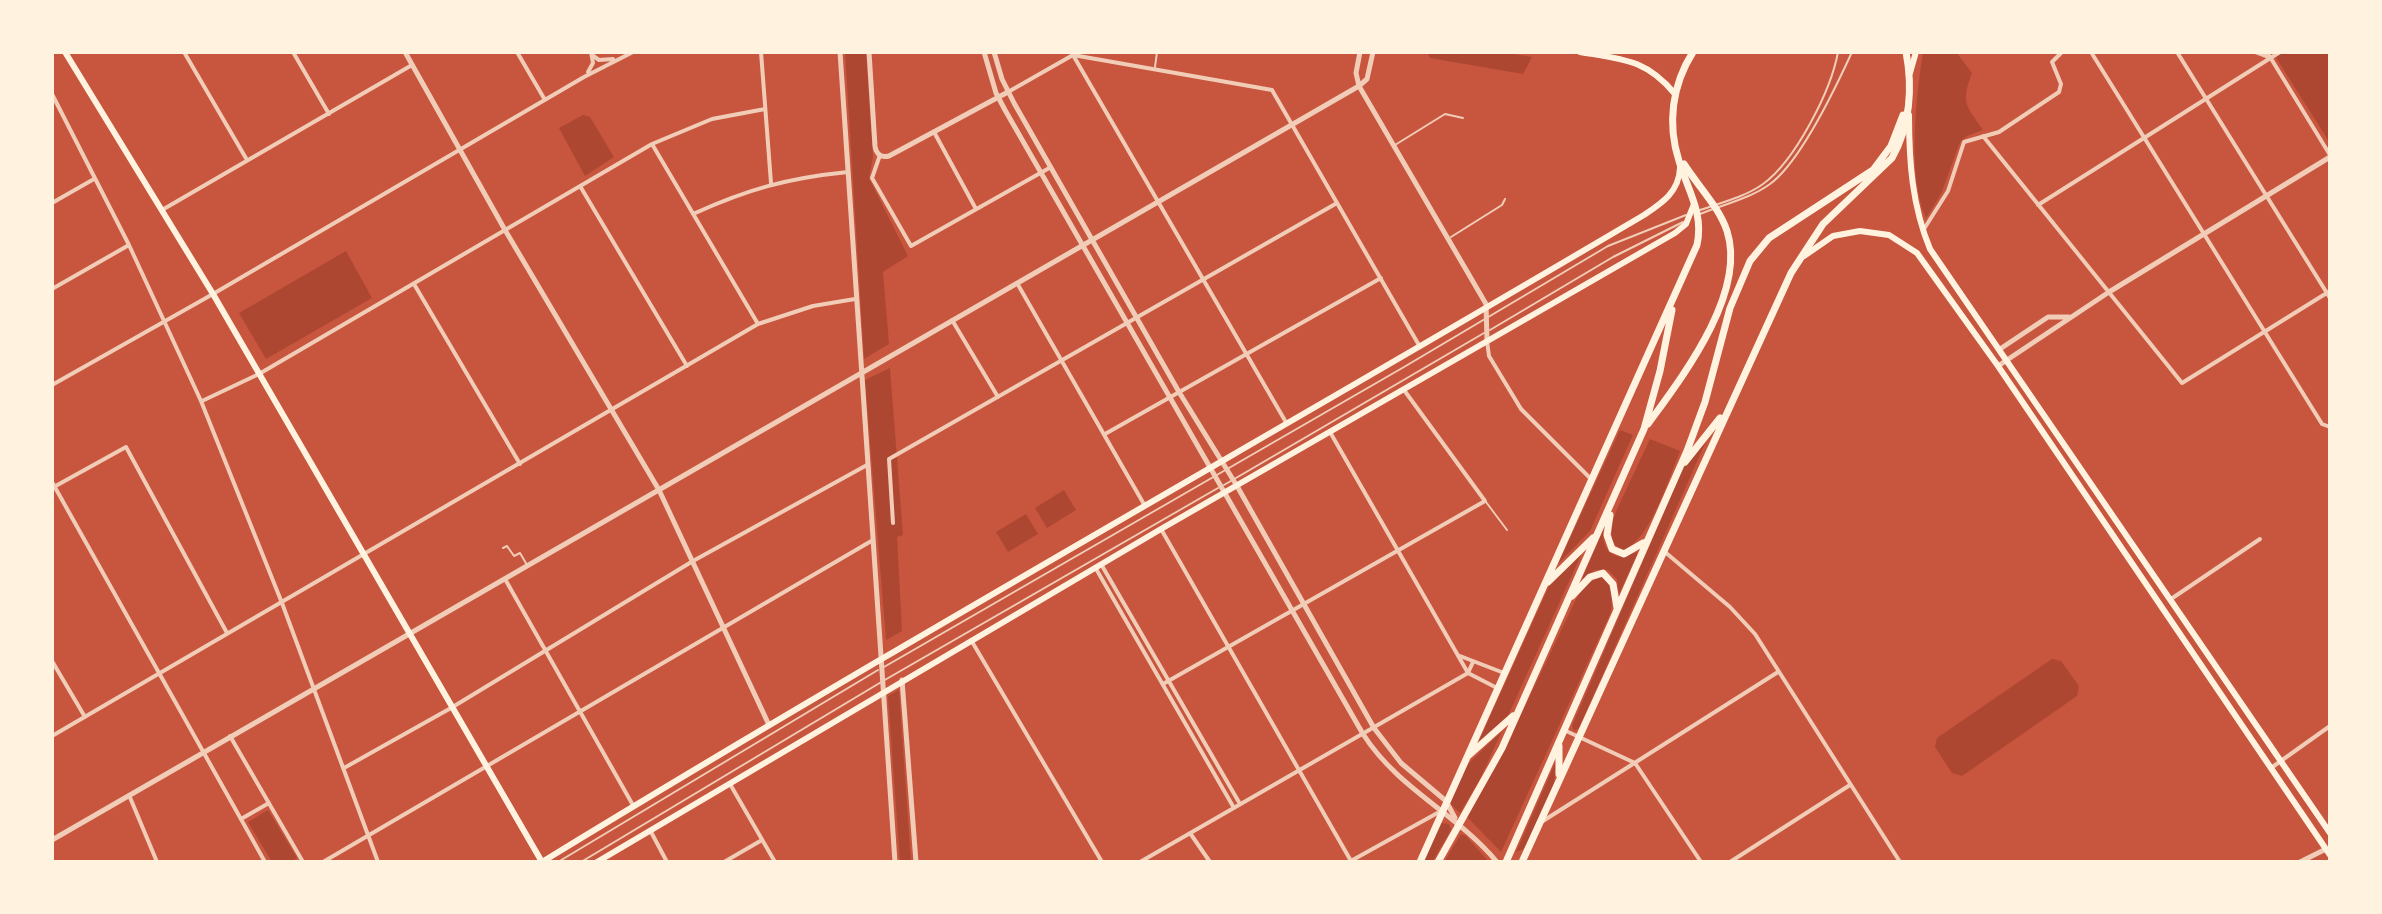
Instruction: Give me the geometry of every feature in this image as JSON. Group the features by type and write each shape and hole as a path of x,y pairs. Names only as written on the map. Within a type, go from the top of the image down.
{"highway":[{"path":"1420,862 1697,245 1695,200 1678,158 1672,122 1675,94 1693,52"},
{"path":"1522,862 1791,273 1823,224 1892,158 1904,132 1909,109 1906,52"},
{"path":"1507,859 1679,470 1705,402 1730,308 1750,261 1769,238 1862,179 1882,159 1898,132 1909,81"},
{"path":"1644,429 1713,323 1732,265 1727,230 1678,158"},
{"path":"1438,862 1496,759 1644,429 1683,277"},
{"path":"1679,470 1727,409"},
{"path":"1615,494 1607,525 1612,549 1618,553 1630,552 1648,537"},
{"path":"1543,587 1598,534"},
{"path":"1567,602 1590,577 1603,573 1613,584 1617,610"},
{"path":"1464,759 1517,712"},
{"path":"1559,742 1559,780"},
{"path":"1507,859 1528,850"}],"main road":[{"path":"65,52 213,294 542,862 882,658 1145,506 1225,466 1288,425 1664,201 1677,183 1678,158"},
{"path":"1580,52 1639,63 1655,73 1675,94"},
{"path":"1909,81 1916,52"},
{"path":"1909,109 1912,186 1930,249 2330,833"},
{"path":"597,862 1161,529 1235,482 1330,432 1675,233 1695,214"},
{"path":"1791,273 1815,247 1833,236 1851,232 1869,231 1889,235 1914,250 1998,366 2328,852"}],"street":[{"path":"184,52 247,160"},
{"path":"293,52 329,114"},
{"path":"405,52 458,150 659,490 769,725"},
{"path":"517,52 545,100"},
{"path":"52,385 584,77 633,52"},
{"path":"761,52 771,183"},
{"path":"840,52 895,862"},
{"path":"869,52 875,146 880,155"},
{"path":"984,52 998,97 1363,734 1392,772 1478,839 1497,862"},
{"path":"994,52 1008,92 1374,728 1401,763 1446,801 1458,823"},
{"path":"1360,52 1356,73 1359,86 1487,308 1489,356 1521,409 1591,479"},
{"path":"52,840 1359,86 1367,79 1373,52"},
{"path":"1923,231 1948,191 1964,142 1999,132 2059,92 2061,84 2052,62 2062,52"},
{"path":"2091,52 2322,424 2328,427"},
{"path":"1983,136 2182,383 2329,294 2177,52"},
{"path":"2255,52 2271,58"},
{"path":"1998,366 2109,292 2330,156 2267,52"},
{"path":"2038,205 2280,52"},
{"path":"584,77 592,67 591,54"},
{"path":"591,54 599,60 619,58"},
{"path":"880,155 889,156 1074,54 1272,90 1421,347"},
{"path":"1074,54 1288,425"},
{"path":"162,210 412,65"},
{"path":"52,94 129,245 201,401 282,603 378,862"},
{"path":"201,401 259,374 652,144 712,119 765,109"},
{"path":"934,132 976,209"},
{"path":"652,144 758,324"},
{"path":"880,155 872,171 873,180 911,246 1051,167"},
{"path":"693,214 771,183 849,172"},
{"path":"52,203 94,179"},
{"path":"580,186 688,367"},
{"path":"893,523 889,459 1337,203"},
{"path":"52,289 129,245"},
{"path":"1105,434 1381,278"},
{"path":"414,283 520,464"},
{"path":"1017,283 1145,506"},
{"path":"52,736 758,324 813,306 855,299"},
{"path":"2000,349 2048,317 2070,317"},
{"path":"952,320 998,397"},
{"path":"1163,684 1485,501 1404,390"},
{"path":"1330,432 1468,673 1497,688"},
{"path":"227,633 126,447 53,486 265,862"},
{"path":"343,769 451,708 693,561 867,465"},
{"path":"1161,529 1350,861 1441,811"},
{"path":"2171,599 2260,539"},
{"path":"323,862 874,540"},
{"path":"1663,550 1745,622 1900,862"},
{"path":"1098,566 1169,680 1240,804"},
{"path":"1098,566 1234,808"},
{"path":"505,579 634,807"},
{"path":"971,640 1102,862"},
{"path":"1457,655 1504,673"},
{"path":"52,661 85,717"},
{"path":"1140,862 1468,673 1473,662"},
{"path":"1539,824 1778,672"},
{"path":"902,680 916,862"},
{"path":"1180,713 1186,709"},
{"path":"2271,768 2330,726"},
{"path":"1564,730 1635,763 1701,862"},
{"path":"1192,734 1198,731"},
{"path":"230,736 303,862"},
{"path":"729,782 775,862"},
{"path":"1730,862 1850,785"},
{"path":"129,795 157,862"},
{"path":"241,819 269,803"},
{"path":"650,830 667,862"},
{"path":"1190,833 1210,862"},
{"path":"724,862 762,840"},
{"path":"2300,862 2328,852"}],"lane":[{"path":"1155,70 1157,52"},
{"path":"1714,207 1757,188 1779,170 1828,86 1838,52"},
{"path":"1225,466 1434,350 1608,246 1761,189 1778,177 1816,119 1852,52"},
{"path":"1394,146 1445,114 1463,118"},
{"path":"1448,238 1502,205 1505,199"},
{"path":"1235,482 1613,257 1695,214"},
{"path":"1421,347 1434,350"},
{"path":"558,862 1214,472"},
{"path":"581,862 883,681 1224,489"},
{"path":"1485,501 1507,530"},
{"path":"503,548 507,546 514,556 520,553 528,566"}],"shaded area":[{"path":"845,52 866,52 873,157 869,178 908,256 883,272 889,344 864,359"},
{"path":"1427,52 1502,52 1532,57 1523,74 1430,58"},
{"path":"1923,52 1956,52 1972,73 1966,92 1967,104 1983,130 1960,142 1941,194 1926,218 1920,201 1915,159 1916,113"},
{"path":"2282,52 2330,52 2330,143 2275,56"},
{"path":"583,115 590,117 614,157 585,176 559,128"},
{"path":"346,251 372,298 266,359 239,313"},
{"path":"890,368 903,535 897,537 902,631 886,640 865,380"},
{"path":"1620,430 1633,435 1590,531 1558,564"},
{"path":"1650,439 1680,451 1649,524 1631,546 1621,550 1612,542 1612,523"},
{"path":"1707,439 1579,728 1574,731 1572,726 1682,470"},
{"path":"1064,490 1076,510 1047,528 1035,508"},
{"path":"1026,514 1038,534 1008,552 996,532"},
{"path":"1603,530 1605,545 1612,554 1622,557 1638,552 1619,594 1617,579 1608,570 1595,570 1582,579"},
{"path":"1582,553 1507,718 1477,745 1550,584"},
{"path":"1600,577 1608,582 1612,596 1611,612 1501,852 1467,817 1499,761 1576,599 1585,585"},
{"path":"2052,659 2061,661 2079,686 2077,696 1962,776 1952,773 1935,747 1937,738"},
{"path":"899,690 911,862 900,862 888,696"},
{"path":"1502,731 1460,813 1449,803 1468,764"},
{"path":"1556,761 1554,783 1524,849 1516,852"},
{"path":"268,810 297,858 291,862 272,862 248,822"},
{"path":"1440,823 1449,824 1451,830 1432,862 1423,862"},
{"path":"1461,834 1466,836 1489,862 1444,862"}]}
